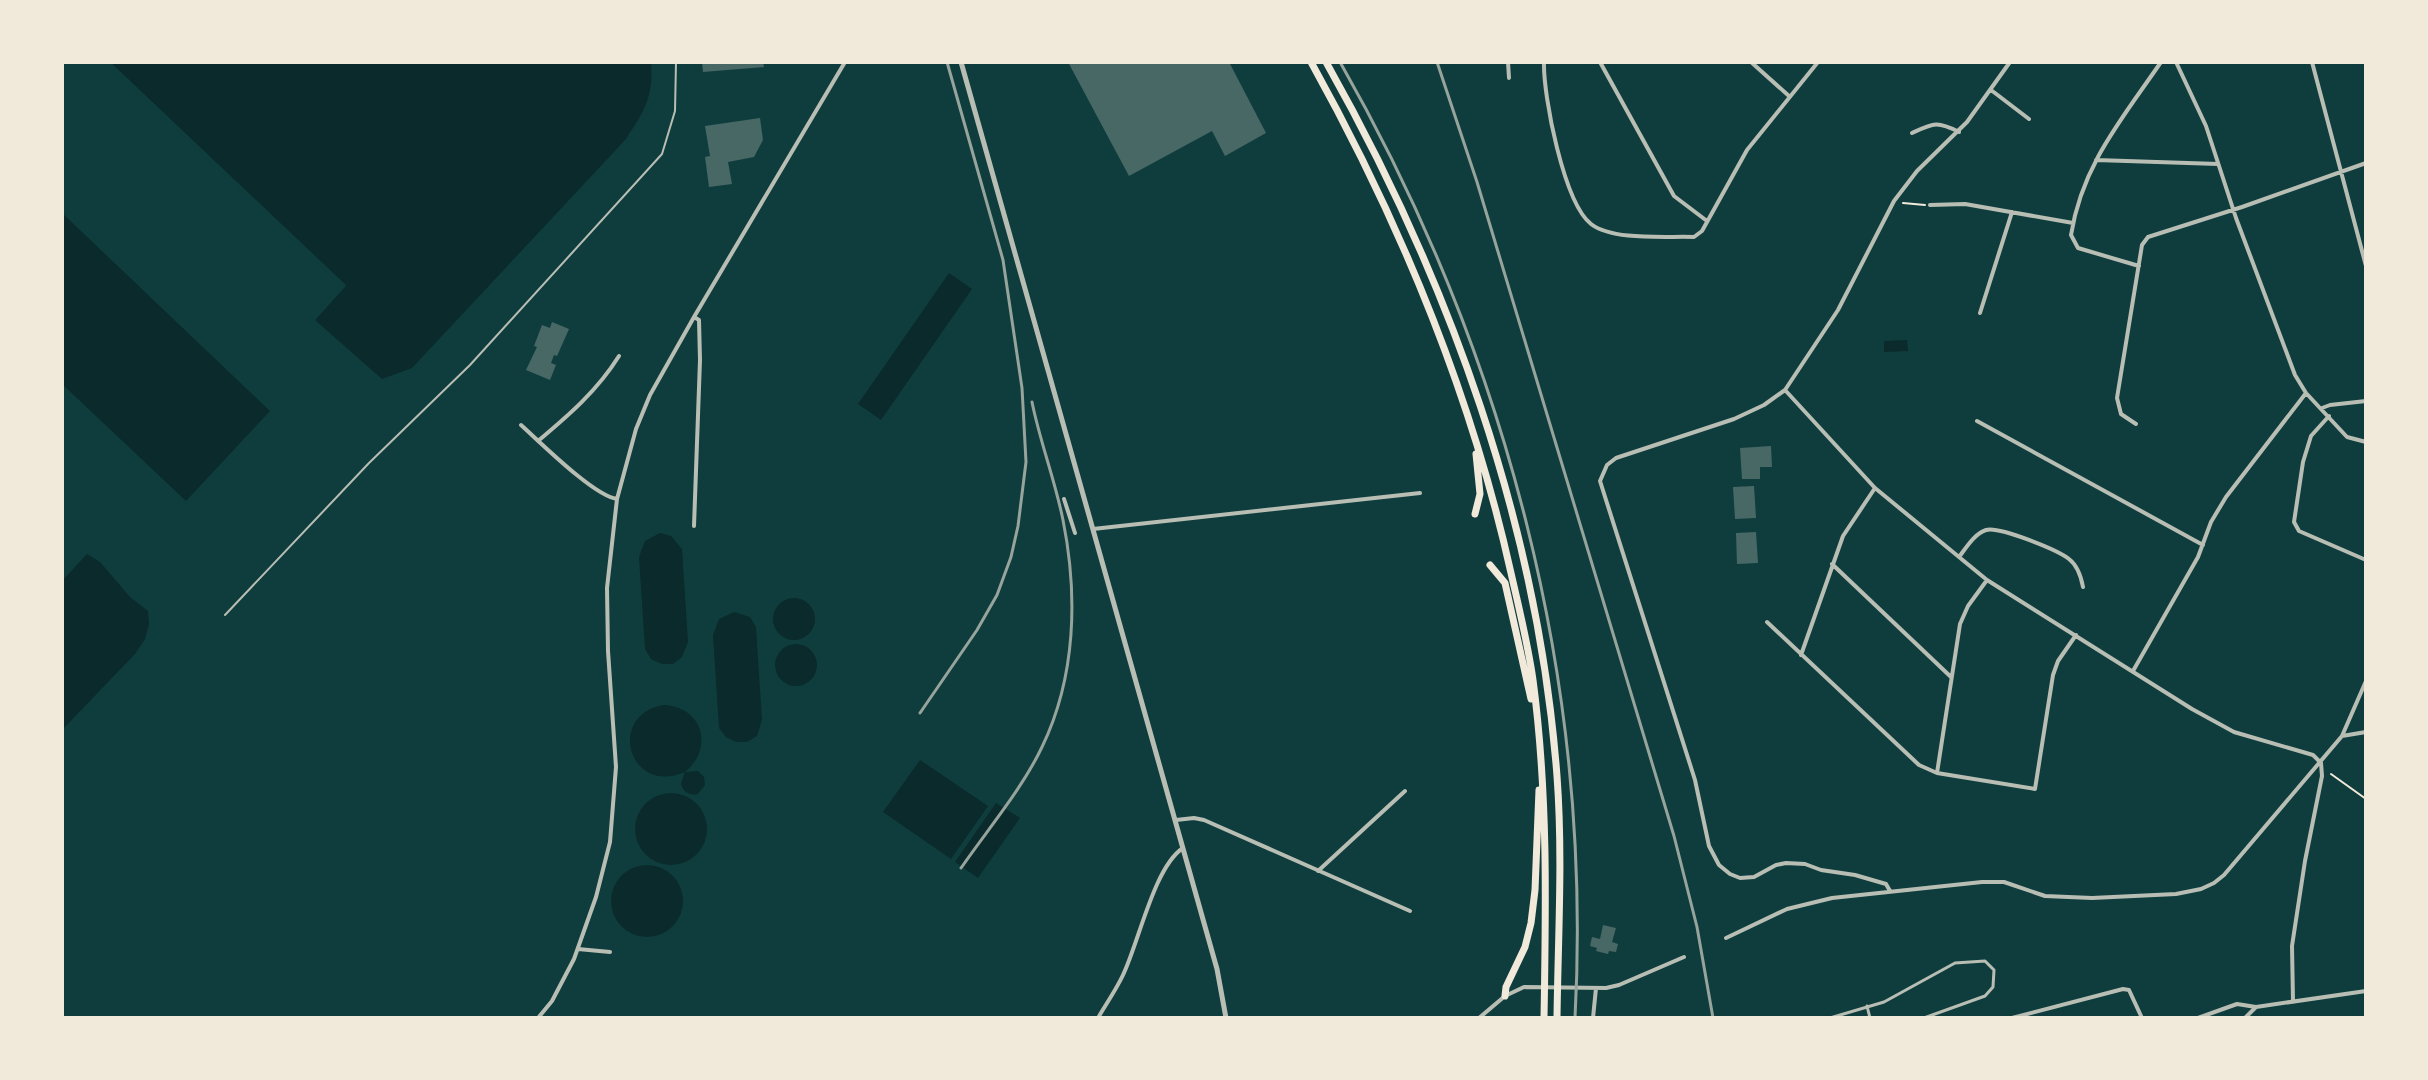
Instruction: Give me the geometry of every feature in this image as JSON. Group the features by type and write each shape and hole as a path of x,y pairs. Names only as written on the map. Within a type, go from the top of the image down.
{"highway":[{"path":"1311,62 1373,177 1427,303 1474,436 1502,533 1528,648 1539,734 1547,876 1544,1018"},
{"path":"1326,62 1377,156 1439,295 1488,431 1516,532 1542,653 1557,776 1560,853 1557,1018"},
{"path":"1474,436 1480,494 1475,514"},
{"path":"1490,565 1505,583 1539,734 1538,835 1531,923 1525,947 1506,987 1505,996"}],"street":[{"path":"538,1018 552,1001 578,949 610,842 616,767 607,605 617,499 636,429 694,317 845,62"},
{"path":"961,62 1176,820 1217,969 1226,1018"},
{"path":"1508,62 1509,78"},
{"path":"1544,62 1545,93 1570,193 1591,224 1628,235 1694,237 1702,231 1747,150 1818,62"},
{"path":"1600,62 1674,196 1707,221"},
{"path":"1751,62 1789,96"},
{"path":"1890,891 1886,884 1805,864 1776,865 1754,877 1740,878 1719,865 1709,846 1695,780 1600,481 1607,465 1616,458 1734,419 1764,405 1785,390 1838,310 1894,201 1917,171 1959,132 2010,62"},
{"path":"2139,266 2078,248 2071,235 2095,160 2161,62"},
{"path":"2176,62 2206,126 2233,210 2295,375 2306,393 2347,437 2366,442"},
{"path":"2312,62 2366,266"},
{"path":"1991,90 2029,119"},
{"path":"1912,133 1933,124 1943,124 1959,132"},
{"path":"2095,160 2218,164"},
{"path":"2136,424 2121,414 2117,398 2142,245 2148,237 2366,163"},
{"path":"1930,205 1965,204 2073,223"},
{"path":"1980,313 2012,212"},
{"path":"694,317 699,320 700,360 694,526"},
{"path":"538,441 583,403 619,356"},
{"path":"1785,390 1875,488 1987,580 2234,732 2313,755 2321,763 2322,776 2292,946 2293,1001"},
{"path":"2133,671 2226,497 2306,393"},
{"path":"2322,408 2366,401"},
{"path":"2329,416 2311,436 2303,462 2294,522 2299,531 2366,560"},
{"path":"1977,421 2203,545"},
{"path":"521,425 607,498 617,499"},
{"path":"1801,655 1843,536 1875,488"},
{"path":"1093,529 1420,493"},
{"path":"1064,499 1075,533"},
{"path":"1959,557 1981,533 2003,530 2066,557 2080,574 2083,587"},
{"path":"1832,564 1951,677"},
{"path":"1937,773 1963,615 1987,580"},
{"path":"1767,622 1911,760 1937,773 2035,789 2053,675 2058,661 2076,635"},
{"path":"1726,938 1787,909 1832,898 1890,891 1982,882 2004,882 2045,896 2061,897 2176,894 2201,889 2224,875 2321,763 2342,736 2366,681"},
{"path":"2342,736 2366,732"},
{"path":"1318,871 1405,791"},
{"path":"1176,820 1204,820 1410,911"},
{"path":"1098,1018 1123,975 1163,872 1183,848"},
{"path":"578,949 610,952"},
{"path":"1479,1018 1514,990 1535,986 1596,988 1619,985 1684,957"},
{"path":"1830,1018 1884,1002 1955,963 1985,961 1994,970 1993,987 1985,996 1924,1018"},
{"path":"1593,1018 1596,988"},
{"path":"2012,1018 2123,989 2129,990 2142,1018"},
{"path":"2198,1018 2237,1004 2256,1007 2366,991"},
{"path":"1867,1006 1870,1018"},
{"path":"2245,1018 2256,1007"}],"lane":[{"path":"225,615 369,463 470,365 662,154 675,111 676,62"}],"path":[{"path":"1894,201 1930,205"},
{"path":"2332,775 2366,799"}],"water":[{"path":"110,62 651,62 652,74 646,103 626,139 412,368 382,379 315,320 346,285"},
{"path":"62,213 270,411 186,501 62,384"},
{"path":"949,273 972,289 881,420 858,404"},
{"path":"1907,340 1908,351 1884,352 1884,341"},
{"path":"660,533 671,536 682,549 688,642 682,657 673,664 662,664 651,659 645,649 639,557 645,541"},
{"path":"87,554 100,562 130,597 148,611 149,624 145,639 135,654 62,730 62,581"},
{"path":"794,598 809,604 815,619 809,634 794,640 779,634 773,619 779,604"},
{"path":"734,612 750,617 756,627 762,720 757,736 747,742 736,742 726,737 719,728 713,635 719,619"},
{"path":"796,644 811,650 817,665 811,680 796,686 781,680 775,665 781,650"},
{"path":"663,705 687,712 695,720 702,740 700,751 685,772 666,776 650,773 638,764 630,737 635,723 645,712"},
{"path":"920,760 988,806 951,859 883,812"},
{"path":"698,771 704,777 705,785 698,794 689,794 683,789 681,783 685,772"},
{"path":"671,793 697,803 707,829 697,855 671,865 645,855 635,829 645,803"},
{"path":"996,803 1020,818 978,878 955,862"},
{"path":"647,865 667,871 677,881 683,901 677,921 667,931 647,937 627,931 617,921 611,901 617,881 627,871"}],"pier":[{"path":"106,62 110,62 346,286 315,320 312,317 341,286"}],"building":[{"path":"702,62 763,62 764,67 703,72"},
{"path":"1068,62 1229,62 1266,133 1225,156 1212,131 1129,176"},
{"path":"760,118 763,140 754,157 728,162 732,184 709,187 705,157 710,156 705,126"},
{"path":"552,322 569,329 551,363 556,365 550,380 526,370 537,347 534,346 542,325 550,328"},
{"path":"1771,446 1772,467 1760,467 1760,479 1742,479 1740,448"},
{"path":"1754,486 1756,518 1735,519 1733,487"},
{"path":"1756,532 1758,563 1737,564 1736,533"},
{"path":"1603,925 1616,928 1612,942 1618,944 1616,952 1609,951 1608,954 1590,946 1592,937 1600,939"}],"railway":[{"path":"920,713 997,595 1018,526 1026,462 1022,388 1003,260 947,62"},
{"path":"1340,62 1398,173 1449,287 1492,404 1526,524 1552,645 1569,768 1577,893 1575,1018"},
{"path":"1437,62 1477,182 1674,836 1697,927 1713,1018"},
{"path":"961,868 1034,763 1053,720 1068,664 1072,606 1068,548 1060,505 1032,402"}]}
